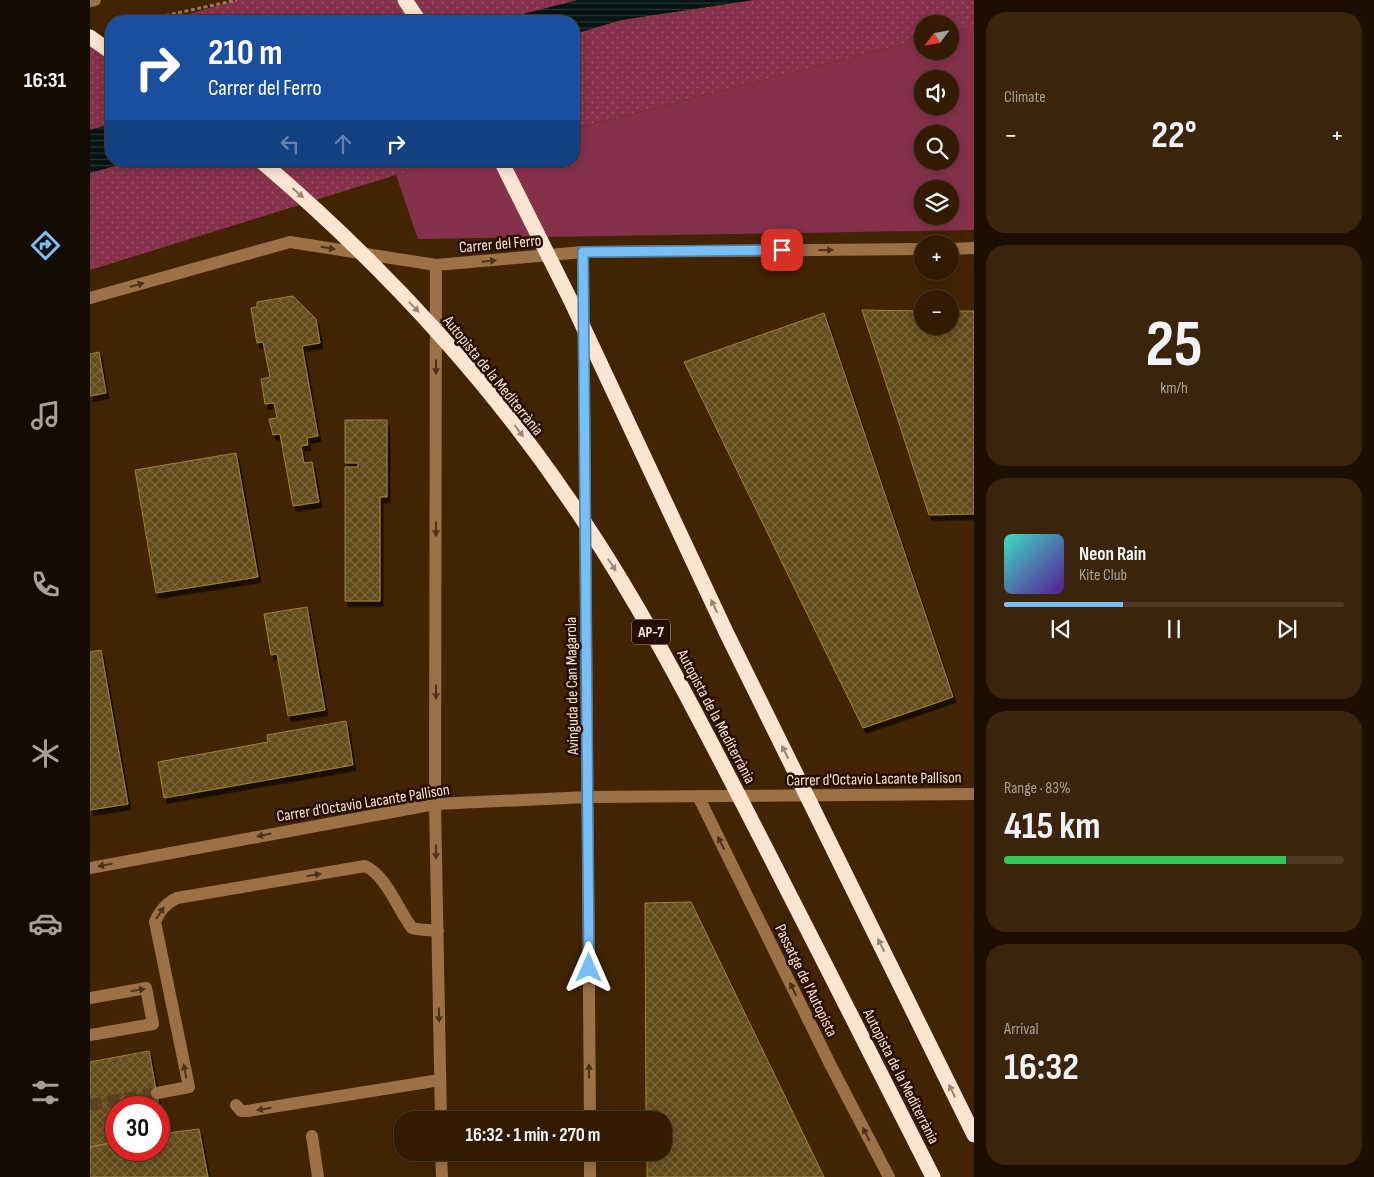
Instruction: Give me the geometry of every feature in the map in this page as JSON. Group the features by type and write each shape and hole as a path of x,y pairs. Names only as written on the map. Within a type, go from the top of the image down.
{"highway":[{"path":"405,0 415,15"},
{"path":"90,38 105,48"},
{"name":"Autopista de la Mediterrània","path":"269,167 316,209 419,312 476,376 568,497 618,575 679,680 934,1177"},
{"path":"504,167 568,294 727,634 974,1134"}],"street":[{"path":"90,1 95,0"},
{"name":"Carrer del Ferro","path":"90,298 290,242 436,265 583,252 914,249"},
{"path":"959,248 974,248"},
{"name":"Avinguda de Can Magarola","path":"583,252 590,1111"},
{"path":"436,265 435,804 441,1111"},
{"name":"Carrer d'Octavio Lacante Pallison","path":"90,868 435,804 588,797 974,794"},
{"name":"Passatge de l'Autopista","path":"698,796 832,1068 889,1177"},
{"path":"157,1093 189,1087 155,922 160,911 169,902 177,898 365,866 381,878 412,928 438,931"},
{"path":"90,998 146,988 153,1024 90,1035"},
{"path":"236,1105 241,1111 247,1111 440,1080"},
{"path":"312,1136 318,1177"},
{"path":"441,1161 442,1177"},
{"path":"590,1161 590,1177"}],"path":[{"path":"168,15 237,0"}],"shaded area":[{"path":"236,0 578,0 519,15 186,15"},
{"path":"578,0 753,0 621,20 580,32 580,15 519,15"},
{"path":"753,0 974,0 974,26 959,30 959,15 914,15 914,41 580,127 580,32 621,20"},
{"path":"974,26 974,230 418,239 396,175 426,167 580,167 580,127 914,41 914,60 959,60 959,30"},
{"path":"105,40 105,126 90,130 90,44"},
{"path":"105,126 105,167 111,167 90,173 90,130"},
{"path":"111,167 426,167 90,270 90,173"}],"building":[{"path":"293,296 316,319 320,343 302,346 318,436 307,438 308,445 301,446 304,463 312,462 319,502 293,506 280,434 273,435 269,419 277,418 274,403 265,404 261,379 270,377 263,342 257,343 251,308 257,307 257,302"},
{"path":"862,310 914,311 914,335 959,335 959,311 974,311 974,514 929,515"},
{"path":"824,313 953,697 863,728 684,362"},
{"path":"99,352 106,393 90,396 90,354"},
{"path":"345,420 387,420 387,497 380,497 380,601 345,601 345,467 358,467 358,463 345,463"},
{"path":"236,453 258,577 156,593 135,470"},
{"path":"307,607 325,710 288,716 277,654 271,655 264,614"},
{"path":"101,650 128,804 90,810 90,652"},
{"path":"346,721 353,765 164,798 158,762 268,742 267,735"},
{"path":"691,902 824,1177 647,1177 647,1161 672,1161 672,1111 646,1111 645,903"},
{"path":"149,1051 157,1096 105,1096 105,1144 90,1147 90,1062"},
{"path":"199,1129 208,1177 90,1177 90,1147 105,1144 105,1161 170,1161 170,1133"}],"tunnel":[{"path":"90,1105 157,1093"}],"route":[{"path":"589,968 583,252 782,250"}]}
